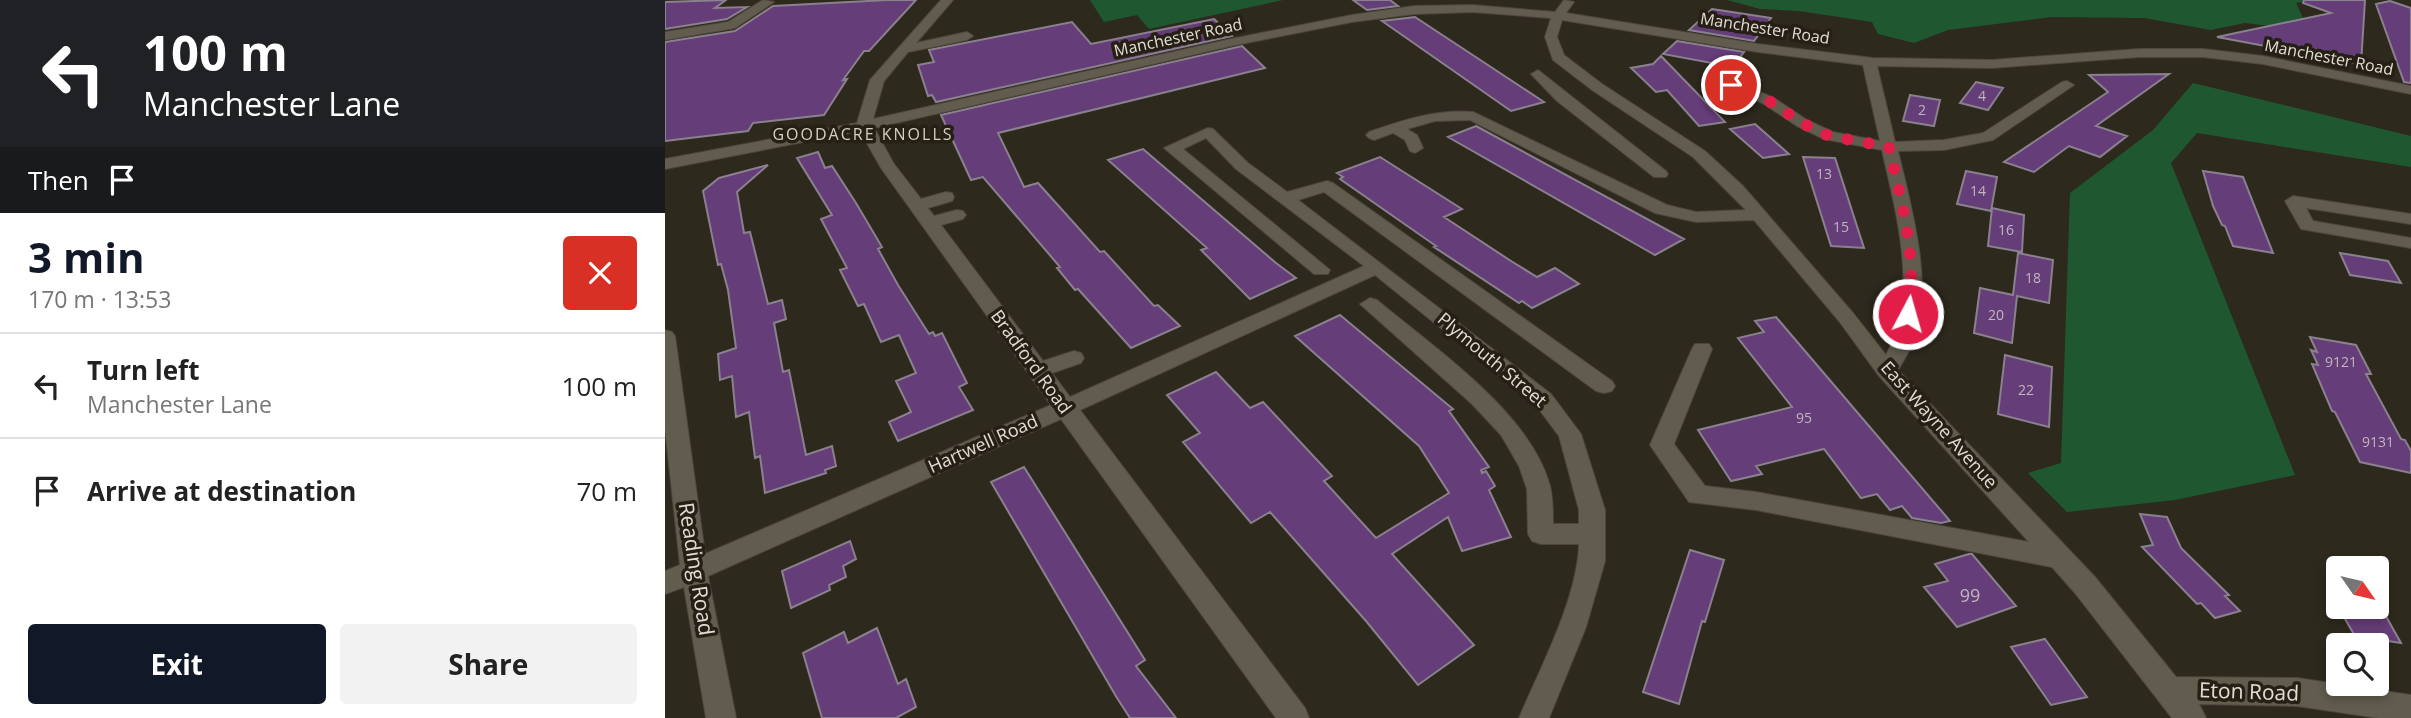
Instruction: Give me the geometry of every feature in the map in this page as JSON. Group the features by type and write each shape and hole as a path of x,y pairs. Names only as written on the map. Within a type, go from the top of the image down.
{"street":[{"path":"864,124 877,80 947,0"},
{"path":"665,36 731,25 768,2"},
{"name":"Manchester Road","path":"665,164 864,124 1317,24 1482,3 1565,6 1794,52 1873,77 1949,65 2174,52 2234,57 2278,71 2411,90"},
{"name":"East Wayne Avenue","path":"1565,6 1551,37 1558,57 1576,72 1699,154 1737,189 1846,317 1887,371 2060,558 2192,718"},
{"path":"904,49 967,36"},
{"path":"1576,72 1538,74 1563,98 1660,174"},
{"path":"1713,77 1769,101 1802,123 1829,136 1889,147 1944,145 1988,136 2067,85"},
{"path":"1873,77 1906,221 1913,289 1903,340 1887,371"},
{"path":"1374,135 1427,117 1452,114 1473,116 1661,209 1696,217 1758,215"},
{"name":"Bradford Road","path":"864,124 887,165 1294,718"},
{"path":"1395,128 1412,138 1415,148"},
{"name":"Plymouth Street","path":"1321,270 1172,148 1208,132 1242,166 1377,267 1543,400 1570,434 1592,510 1592,561 1583,596 1534,718"},
{"path":"1285,198 1327,186 1604,386"},
{"path":"923,214 946,197"},
{"path":"2411,219 2293,201 2307,225 2411,243"},
{"path":"923,214 957,215"},
{"name":"Hartwell Road","path":"665,583 1065,408 1377,267"},
{"path":"1370,304 1481,399 1509,429 1531,465 1539,489 1541,534 1592,534"},
{"name":"Reading Road","path":"665,336 695,570 721,718"},
{"path":"1702,349 1662,445 1698,495 1756,501 2060,558"},
{"path":"1038,371 1074,358"},
{"name":"Eton Road","path":"2170,690 2297,692 2411,709"}],"green space":[{"path":"1090,0 1283,0 1149,29 1137,15 1104,22"},
{"path":"1727,0 2314,0 2296,3 2304,20 2279,27 2245,23 2211,30 2144,18 2051,17 1948,30 1914,43 1878,34 1872,22 1799,11 1760,9"},
{"path":"2193,83 2411,136 2411,167 2197,133 2171,163 2295,475 2175,500 2067,512 2028,473 2061,463 2070,193 2153,130"}],"building":[{"path":"726,0 715,8 747,7 727,19 665,29 665,2"},
{"path":"916,0 869,51 864,51 843,80 847,79 824,115 753,123 748,131 665,141 665,42 735,31 773,6"},
{"path":"1353,0 1390,0 1398,6 1367,10"},
{"path":"2304,0 2365,0 2361,64 2217,37 2331,13 2303,3"},
{"path":"2390,1 2411,8 2411,83 2404,82 2376,4"},
{"path":"1712,9 1771,18 1754,41 1689,30"},
{"path":"1415,17 1544,102 1511,111 1382,21"},
{"path":"1214,19 1232,36 936,102 932,95 928,96 918,65 934,62 929,50 1072,22 1091,44"},
{"path":"1677,41 1744,52 1733,67 1663,54"},
{"path":"1242,46 1265,68 998,133 1024,187 1038,183 1100,252 1104,251 1154,306 1158,305 1180,326 1131,348 1078,289 1075,290 1057,268 1060,267 983,177 971,180 941,115"},
{"path":"1661,56 1725,122 1699,126 1667,90 1656,92 1631,68 1653,64"},
{"path":"2169,74 2096,126 2127,136 2100,157 2069,146 2034,172 2004,162 2108,92 2089,75"},
{"path":"1976,82 2003,88 1988,110 1960,103"},
{"path":"1910,95 1940,100 1934,126 1903,121"},
{"path":"1755,124 1789,154 1763,158 1730,129"},
{"path":"1476,126 1684,239 1655,255 1448,137"},
{"path":"1143,149 1296,278 1250,299 1201,250 1207,248 1108,160"},
{"path":"818,152 825,168 832,166 856,203 882,247 878,249 898,285 929,334 933,332 935,336 942,333 967,383 959,387 973,410 898,441 889,422 911,412 896,381 916,373 899,335 881,342 864,304 858,306 840,270 847,268 821,219 832,215 797,158"},
{"path":"1380,157 1462,209 1444,217 1511,261 1537,277 1555,268 1579,284 1532,308 1522,301 1519,303 1434,247 1436,246 1340,179 1343,177 1337,173"},
{"path":"1803,157 1835,158 1864,248 1831,246"},
{"path":"768,165 737,192 744,233 750,232 768,304 782,300 786,319 774,323 783,372 789,370 806,455 832,446 836,466 825,470 826,473 765,493 760,456 755,458 749,412 736,417 732,376 720,380 718,354 736,348 728,290 721,264 718,265 703,191 719,178"},
{"path":"1966,171 1997,177 1991,211 1957,204"},
{"path":"2203,171 2243,177 2273,253 2233,246 2213,206"},
{"path":"1992,208 2024,215 2022,252 1988,246"},
{"path":"2018,253 2053,260 2049,303 2017,296 2012,343 1974,333 1980,288 2013,295"},
{"path":"2340,253 2388,261 2401,283 2350,275"},
{"path":"1340,315 1453,409 1449,411 1489,467 1481,470 1482,473 1486,471 1495,486 1489,490 1511,537 1462,551 1448,517 1392,554 1474,645 1418,685 1270,512 1251,523 1183,442 1200,433 1167,395 1216,372 1250,408 1263,402 1332,476 1324,481 1376,538 1449,493 1419,446 1295,336"},
{"path":"1776,317 1950,521 1941,523 1912,518 1902,506 1890,510 1877,494 1861,498 1824,449 1756,466 1762,474 1731,481 1698,430 1792,407 1738,338 1764,332 1755,321"},
{"path":"2310,337 2356,345 2371,374 2366,374 2401,439 2405,440 2411,451 2411,473 2360,462 2335,412 2332,411 2312,364 2318,365 2311,350 2317,352"},
{"path":"2005,355 2052,367 2049,427 1998,414"},
{"path":"1024,467 1145,660 1136,666 1176,718 1130,718 1117,698 991,482"},
{"path":"2140,514 2167,517 2181,548 2229,595 2225,596 2240,611 2215,618 2201,603 2197,604 2142,547 2153,545"},
{"path":"850,541 856,559 843,566 846,577 829,585 830,590 791,608 782,571"},
{"path":"1690,550 1724,560 1705,622 1702,621 1679,704 1643,692"},
{"path":"1972,554 2016,606 1957,627 1924,587 1948,581 1935,564"},
{"path":"2346,620 2388,620 2401,643 2389,641 2389,633 2353,633"},
{"path":"877,628 898,684 906,679 916,707 896,718 822,718 803,653 844,632 848,643"},
{"path":"2045,639 2087,697 2051,705 2011,647"}],"district":[{"name":"GOODACRE KNOLLS","path":"863,134"}],"route":[{"path":"1731,85 1769,101 1816,131 1848,141 1889,147 1906,221 1913,289 1908,314"}]}
